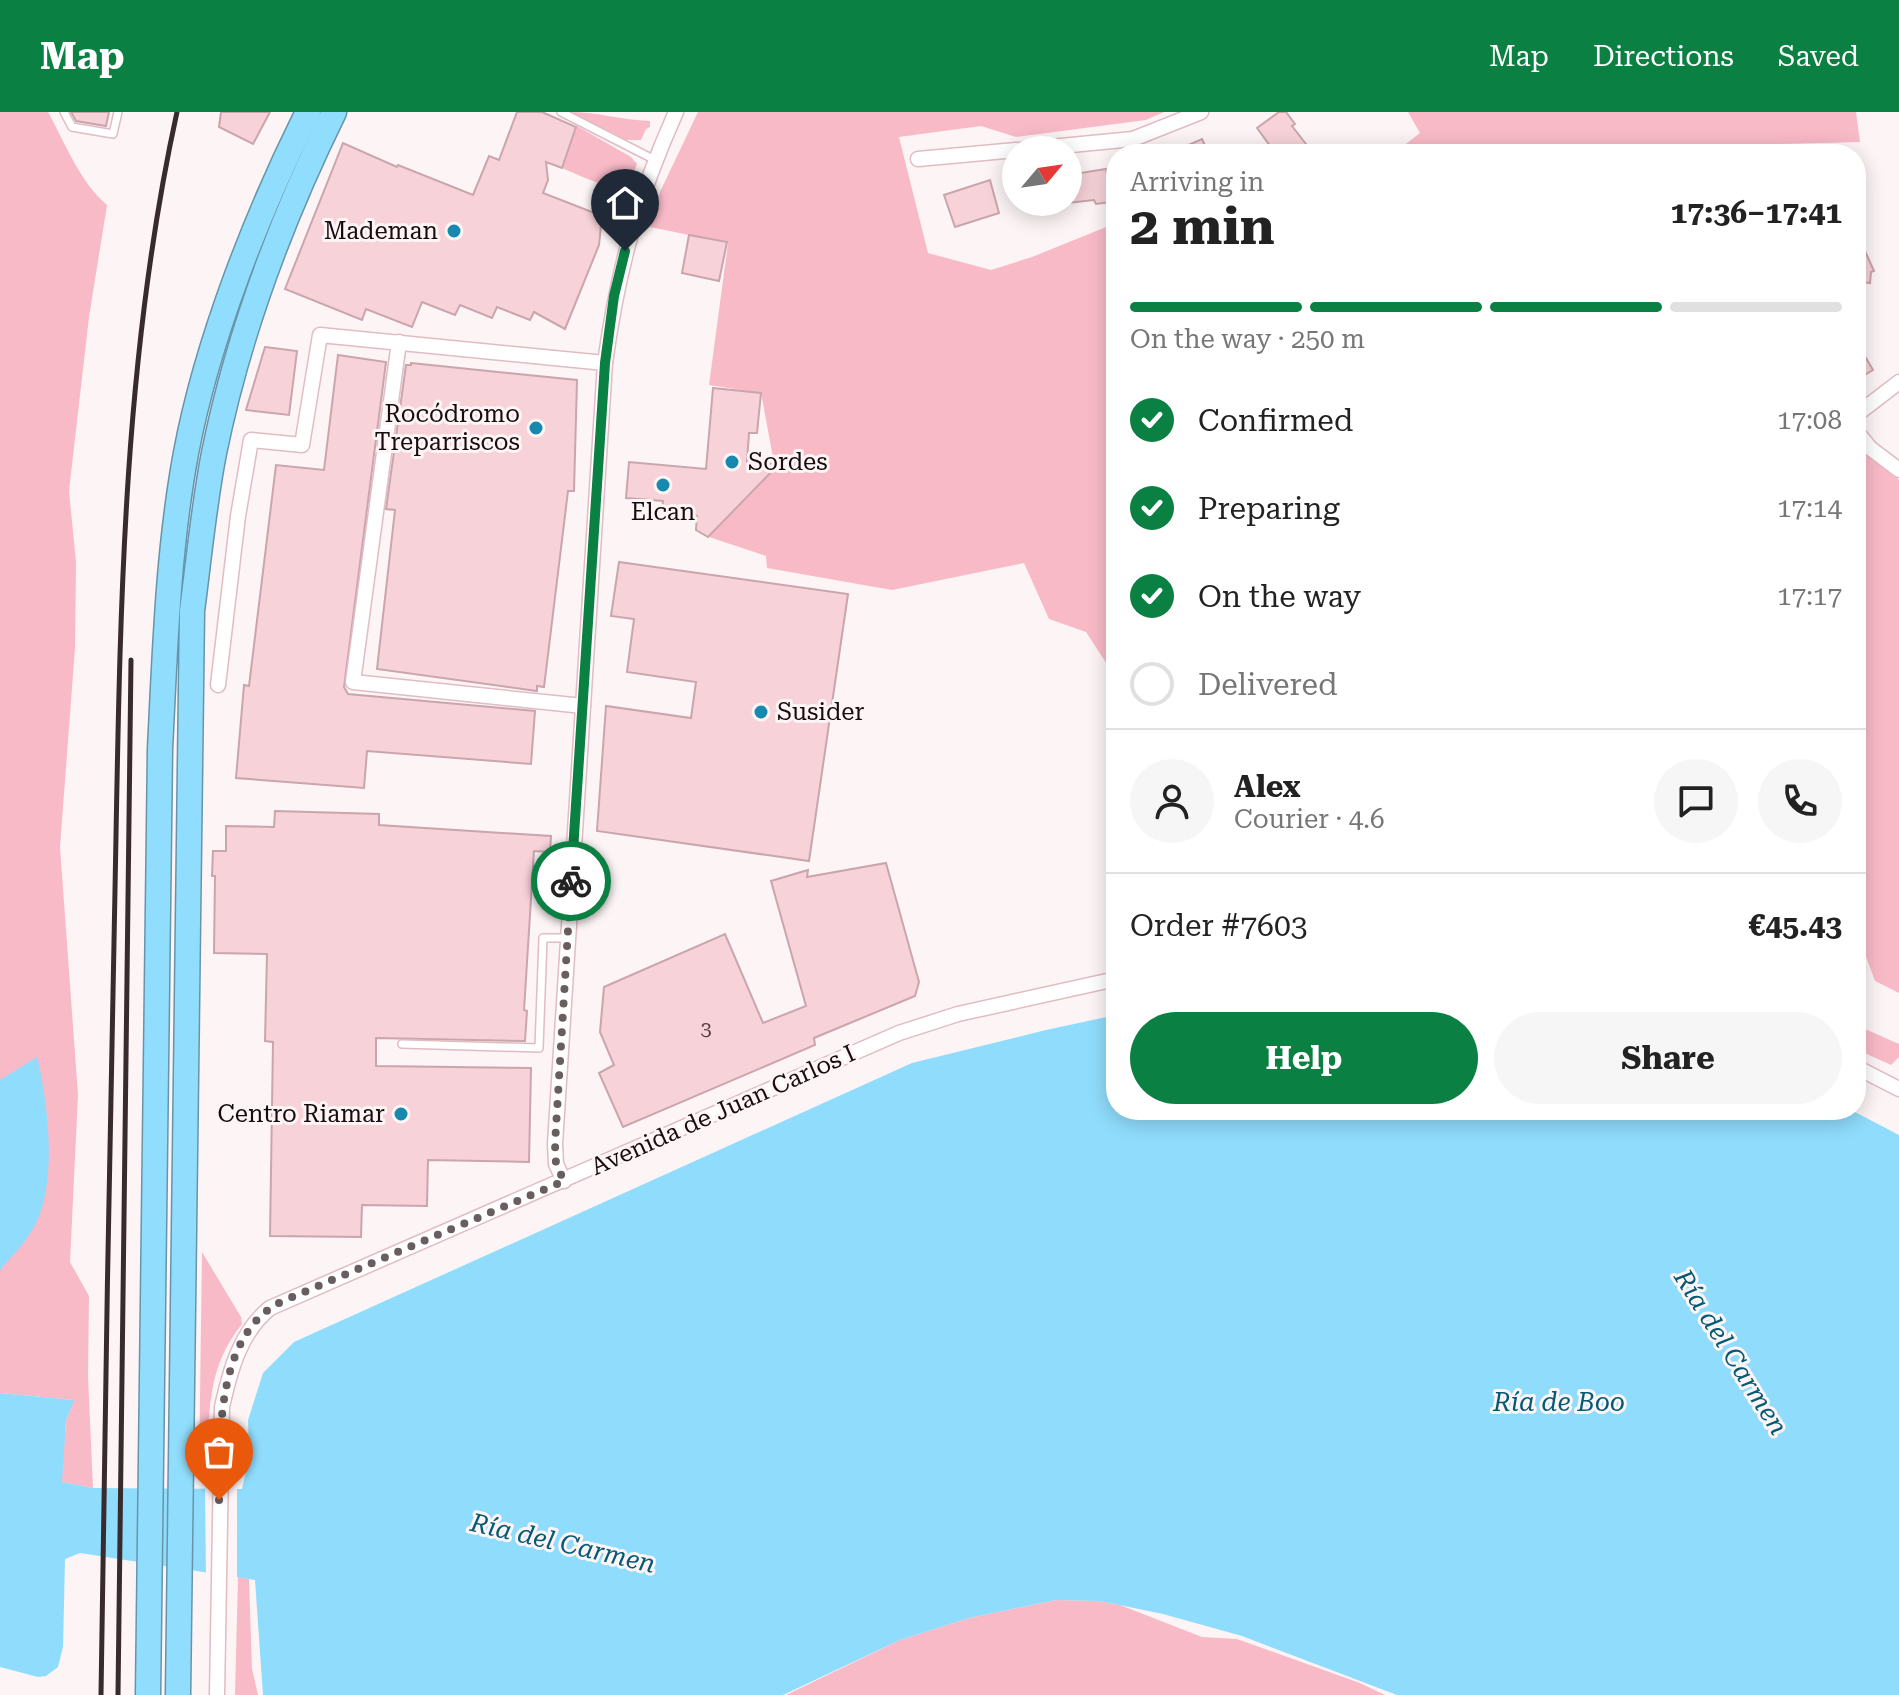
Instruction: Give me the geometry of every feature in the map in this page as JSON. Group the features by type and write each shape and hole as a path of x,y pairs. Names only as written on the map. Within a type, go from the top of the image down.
{"highway":[{"path":"148,1695 160,749 167,600 186,453 207,372 230,294 308,112"},
{"path":"178,1695 192,611 214,454 250,314 334,112"}],"street":[{"path":"564,1181 556,1164 555,1144 605,363 614,296 638,204 676,112"},
{"path":"1082,144 1133,139 1201,112"},
{"path":"918,159 1002,151"},
{"path":"218,685 238,516 251,440 302,445 320,335 605,363"},
{"path":"399,342 353,682 583,706"},
{"path":"1866,407 1899,382"},
{"path":"1866,443 1899,470"},
{"name":"Avenida de Juan Carlos I","path":"217,1695 222,1407 229,1376 250,1330 270,1308 899,1033 958,1014 1106,981"},
{"path":"1866,1072 1899,1089"}],"lane":[{"path":"64,112 72,127 113,134 118,112"},
{"path":"561,112 655,160"},
{"path":"402,1044 539,1048 543,938 567,938"}],"shaded area":[{"path":"0,112 48,112 81,174 107,205 89,317 69,491 76,562 75,648 60,847 78,1095 70,1262 89,1296 88,1376 93,1488 61,1482 66,1421 73,1400 0,1393"},
{"path":"570,112 650,121 650,127 641,140 625,140"},
{"path":"698,112 1164,112 1146,120 1024,136 1013,136 981,126 899,137 928,253 991,270 1106,227 1106,663 1086,632 1049,619 1024,563 892,590 767,568 766,556 709,537 775,468 761,393 709,385 728,243 650,227 660,192"},
{"path":"1408,112 1856,112 1860,142 1406,144 1420,133"},
{"path":"577,126 631,157 637,164 629,184 603,184 562,168"},
{"path":"1866,452 1899,480 1899,993 1875,981 1866,957"},
{"path":"1866,1029 1899,1044 1899,1057 1891,1065 1866,1054"},
{"path":"202,1252 241,1317 242,1324 221,1358 215,1376 207,1469 199,1470"},
{"path":"238,1577 249,1579 252,1669 258,1695 235,1695"},
{"path":"1056,1600 1100,1601 1120,1605 1202,1637 1237,1639 1385,1695 786,1695 900,1640 969,1618"}],"water":[{"name":"Ría de Boo","path":"1106,1017 1106,1120 1866,1118 1899,1135 1899,1695 1397,1695 1242,1636 1163,1614 1100,1601 1056,1600 969,1618 900,1640 783,1695 263,1695 255,1580 80,1553 65,1559 63,1647 58,1667 46,1676 38,1677 0,1667 0,1393 74,1400 66,1421 62,1482 93,1488 242,1489 249,1457 248,1420 263,1373 294,1342 912,1063"},
{"path":"37,1057 49,1140 47,1184 34,1228 0,1270 0,1080"}],"pier":[{"path":"205,1485 237,1485 237,1581 206,1576"}],"building":[{"path":"71,112 109,112 106,126 76,121"},
{"path":"221,112 270,112 253,144 219,127"},
{"name":"Mademan","path":"517,112 542,112 576,127 562,168 546,162 548,180 543,193 602,216 599,245 565,329 534,312 530,320 497,307 492,318 460,305 455,315 422,302 412,327 366,309 362,320 285,289 343,143 473,195 489,156 499,160"},
{"path":"1279,112 1286,112 1306,144 1269,144 1257,128"},
{"path":"1106,169 1106,203 1096,204 1094,200 1082,201 1082,173"},
{"path":"990,180 999,213 955,227 944,195"},
{"path":"689,235 727,242 719,281 682,273"},
{"path":"1866,253 1874,271 1871,272 1870,283 1866,282"},
{"path":"265,347 297,351 289,415 246,410"},
{"path":"338,355 386,362 344,687 348,694 535,711 531,764 367,751 364,788 236,778 244,685 249,686 276,465 324,470"},
{"path":"1866,358 1873,370 1866,374"},
{"path":"411,363 577,380 574,491 568,491 544,687 537,686 537,691 377,669 395,510 386,509 406,365"},
{"name":"Sordes","path":"713,388 761,393 757,433 749,433 747,462 779,464 708,537 696,530 697,516 662,513 663,501 626,498 629,462 706,469"},
{"name":"Susider","path":"619,562 848,594 809,861 597,831 606,706 691,718 696,682 627,672 634,619 611,616"},
{"path":"275,811 379,814 379,825 551,836 550,852 534,851 524,1010 527,1011 525,1041 376,1038 376,1066 531,1068 529,1162 428,1160 427,1206 362,1205 361,1237 270,1236 273,1042 265,1041 267,954 214,953 215,876 212,876 213,851 226,851 226,826 274,827"},
{"path":"886,863 919,982 915,996 814,1038 815,1045 623,1127 599,1073 614,1065 600,1032 604,987 725,934 763,1023 806,1006 771,881 808,870 807,877"}],"railway":[{"path":"101,1695 122,597 134,402 144,305 158,208 177,112"},
{"path":"118,1695 131,660"}],"way so far":[{"path":"219,1500 222,1407 229,1376 258,1317 283,1301 564,1181 556,1164 555,1144 571,881"}],"place":[{"name":"Mademan","path":"454,231"},
{"name":"Rocódromo Treparriscos","path":"536,428"},
{"name":"Sordes","path":"732,462"},
{"name":"Elcan","path":"663,485"},
{"name":"Susider","path":"761,712"},
{"name":"Centro Riamar","path":"401,1114"}],"route":[{"path":"571,881 605,363 614,296 625,251"}],"water label":[{"name":"Ría del Carmen","path":"1731,1352"},
{"name":"Ría del Carmen","path":"563,1543"}]}
